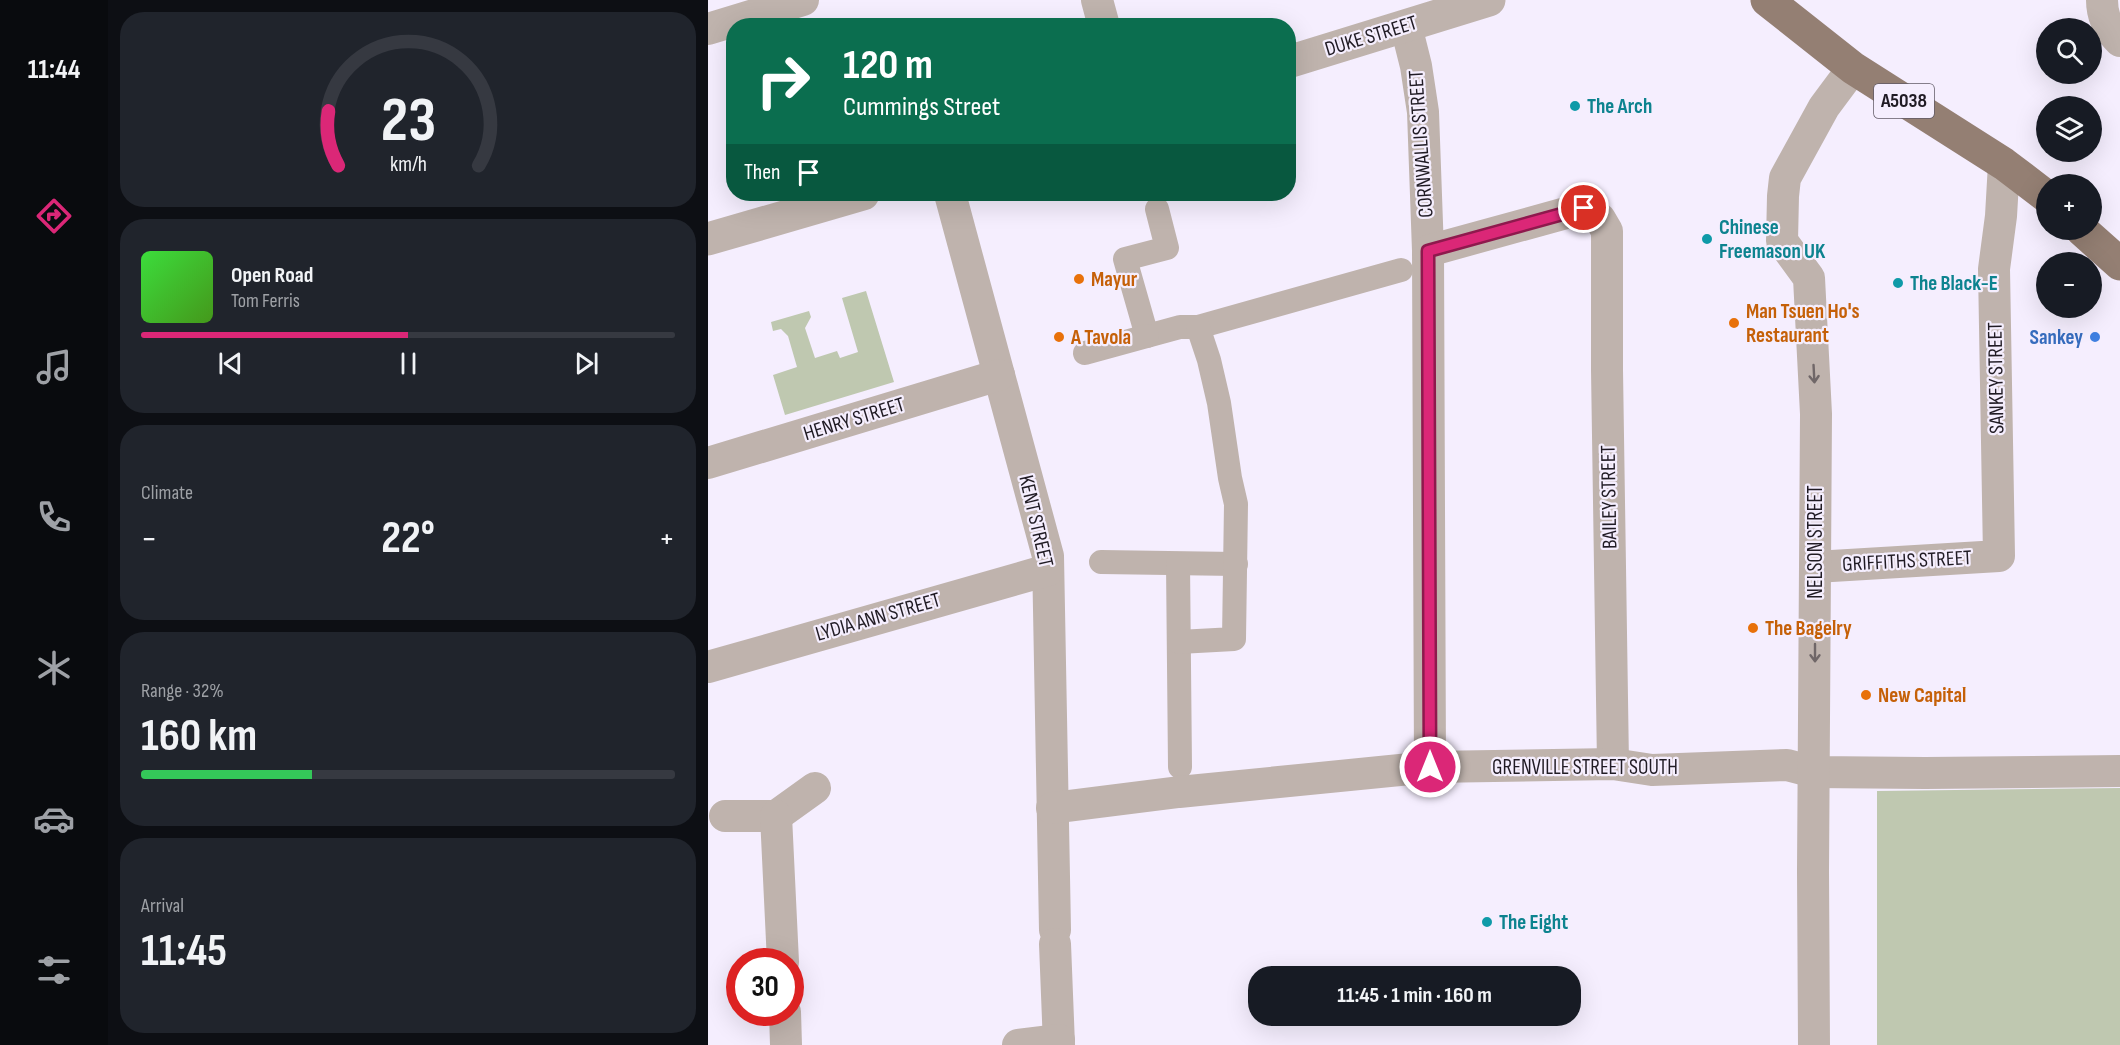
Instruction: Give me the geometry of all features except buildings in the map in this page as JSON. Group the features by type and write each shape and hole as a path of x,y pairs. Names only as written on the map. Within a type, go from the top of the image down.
{"main road":[{"name":"A5038","path":"1767,0 1853,68 2004,164 2036,188"},
{"path":"2093,240 2120,264"}],"street":[{"path":"744,18 803,0"},
{"path":"1097,0 1102,18"},
{"name":"DUKE STREET","path":"1296,60 1489,0"},
{"path":"2102,0 2103,17 2109,30 2120,41"},
{"path":"708,29 726,24"},
{"name":"CORNWALLIS STREET","path":"1406,26 1416,66 1423,112 1428,251 1430,767"},
{"name":"NELSON STREET","path":"1814,1045 1816,414 1809,278 1782,241 1785,178 1824,107 1853,68"},
{"name":"SANKEY STREET","path":"1999,556 1994,269 2001,216 2004,164"},
{"path":"708,239 839,201"},
{"name":"KENT STREET","path":"952,201 1047,556 1059,1043"},
{"name":"BAILEY STREET","path":"1428,251 1584,208 1600,219 1607,231 1613,764"},
{"path":"1147,336 1125,259 1167,248 1157,209"},
{"path":"1085,353 1180,327 1198,327 1401,270"},
{"path":"1179,642 1234,639 1236,504 1219,403 1209,360 1198,327"},
{"name":"HENRY STREET","path":"708,463 999,375"},
{"name":"GRIFFITHS STREET","path":"1815,567 1999,556"},
{"path":"1101,562 1236,564"},
{"path":"1178,564 1180,767"},
{"name":"LYDIA ANN STREET","path":"708,667 1048,570"},
{"name":"GRENVILLE STREET SOUTH","path":"1052,808 1179,792 1430,767 1613,764 1652,770 1787,765 1814,772 2120,771"},
{"path":"725,816 776,816 815,789"},
{"path":"776,816 782,948"},
{"path":"785,1026 786,1045"},
{"path":"1018,1045 1059,1043"}],"green space":[{"path":"866,291 894,382 785,415 773,375 797,367 788,336 781,329 773,331 771,322 809,311 811,317 805,328 815,358 837,351 840,358 858,352 842,298"},
{"path":"2120,788 2120,1045 1877,1045 1877,791"}],"place":[{"name":"The Arch","path":"1575,106"},
{"name":"Chinese Freemason UK","path":"1707,239"},
{"name":"Mayur","path":"1079,279"},
{"name":"The Black-E","path":"1898,283"},
{"name":"Man Tsuen Ho's Restaurant","path":"1734,323"},
{"name":"A Tavola","path":"1059,337"},
{"name":"Sankey","path":"2095,337"},
{"name":"The Bagelry","path":"1753,628"},
{"name":"New Capital","path":"1866,695"},
{"name":"The Eight","path":"1487,922"}],"route":[{"path":"1430,767 1428,251 1584,208"}]}
